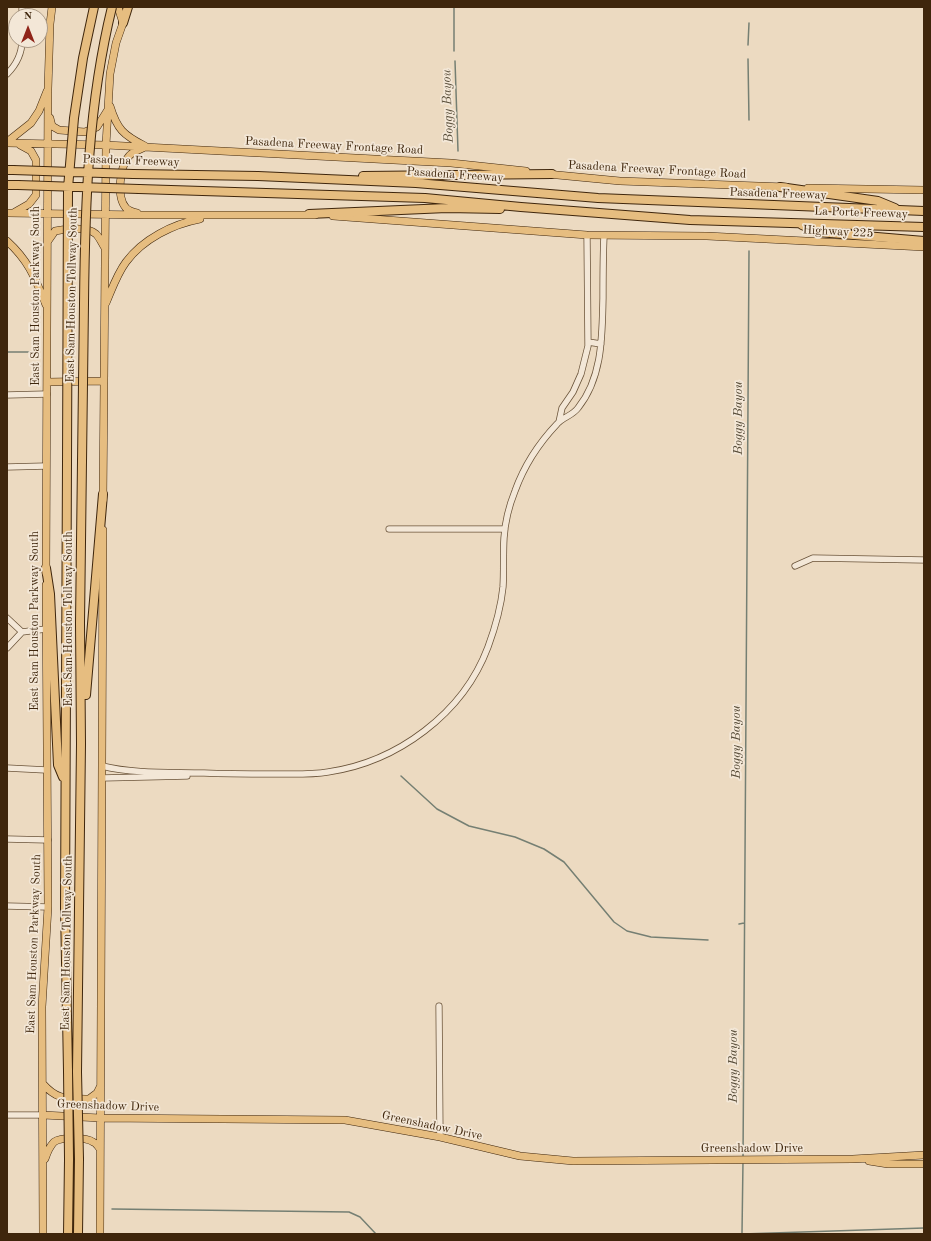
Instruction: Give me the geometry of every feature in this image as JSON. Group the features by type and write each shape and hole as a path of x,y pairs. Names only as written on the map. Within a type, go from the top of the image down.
{"highway":[{"name":"East Sam Houston Tollway South","path":"78,1234 79,1159 65,908 68,188 74,118 83,58 94,7"},
{"name":"East Sam Houston Tollway South","path":"68,1234 81,744 80,623 86,188 92,119 100,61 112,7"},
{"path":"123,23 128,7"},
{"name":"Pasadena Freeway","path":"10,170 258,176 416,183 598,198 902,210"},
{"path":"258,176 552,174"},
{"name":"Pasadena Freeway","path":"7,185 425,198 690,220 798,223"},
{"path":"780,187 878,201 902,210"},
{"path":"309,214 447,208 494,210 521,207"},
{"name":"La Porte Freeway","path":"902,210 924,211"},
{"path":"798,223 818,232 924,241"},
{"name":"La Porte Freeway","path":"798,223 924,227"},
{"path":"81,744 103,494"},
{"path":"46,568 50,594 58,765 65,782"}],"main road":[{"name":"East Sam Houston Parkway South","path":"43,1234 42,1007 48,907 46,770 46,466 49,144 48,89 52,7"},
{"path":"100,1234 106,145 110,74 116,43 123,23 118,7"},
{"path":"7,142 31,122 48,89"},
{"path":"109,99 115,120 120,129 130,138 147,147"},
{"path":"48,112 52,126 60,130 85,132 97,127 108,110"},
{"name":"Pasadena Freeway Frontage Road","path":"7,142 106,145 450,163 620,181 780,187"},
{"path":"9,214 29,204 36,195 36,160 31,151 17,143"},
{"path":"144,215 131,211 125,206 120,190 123,169 127,157 133,152 147,147"},
{"path":"780,187 924,190"},
{"path":"9,214 309,214 604,236"},
{"path":"104,307 117,277 127,261 140,248 154,237 186,221 220,215"},
{"path":"48,241 55,231 68,229 90,231 97,235 105,248"},
{"name":"Highway 225","path":"604,236 707,236 924,247"},
{"path":"7,241 27,263 47,308"},
{"path":"47,382 104,381"},
{"path":"43,1084 55,1096 63,1098 89,1099 97,1093 100,1086"},
{"name":"Greenshadow Drive","path":"43,1115 100,1118 345,1120 440,1137 520,1156 573,1161 853,1160"},
{"path":"43,1166 48,1150 54,1142 59,1139 87,1139 94,1142 100,1149"},
{"path":"853,1160 924,1155"},
{"path":"853,1160 888,1164 924,1164"}],"street":[{"path":"7,74 14,67 19,58 21,48"},
{"path":"559,422 562,408 573,392 581,374 586,356 588,342 587,235"},
{"path":"102,766 124,770 223,774 312,774 343,769 384,755 409,742 429,727 448,709 462,693 474,675 488,647 498,615 502,593 505,529 512,498 521,476 537,448 559,422 574,412 585,398 594,379 601,344 604,236"},
{"path":"588,342 601,344"},
{"path":"7,395 47,394"},
{"path":"7,467 46,466"},
{"path":"389,529 505,529"},
{"path":"795,566 813,558 924,560"},
{"path":"7,618 22,632"},
{"path":"7,648 22,632 46,629"},
{"path":"7,768 46,770"},
{"path":"102,778 223,774"},
{"path":"7,839 48,840"},
{"path":"7,906 48,907"},
{"path":"439,1006 440,1137"},
{"name":"Greenshadow Drive","path":"7,1115 43,1115"}],"waterway":[{"name":"Boggy Bayou","path":"454,7 454,51"},
{"name":"Boggy Bayou","path":"748,45 749,23"},
{"name":"Boggy Bayou","path":"748,59 749,120"},
{"name":"Boggy Bayou","path":"455,61 458,151"},
{"name":"Boggy Bayou","path":"743,1158 749,251"},
{"path":"7,352 31,352"},
{"path":"401,776 437,809 469,826 515,837 544,849 564,862 614,922 627,931 651,937 708,940"},
{"name":"Boggy Bayou","path":"739,924 744,923"},
{"name":"Boggy Bayou","path":"742,1233 743,1161"},
{"path":"112,1209 349,1212 360,1217 376,1234"},
{"path":"742,1234 924,1228"}]}
